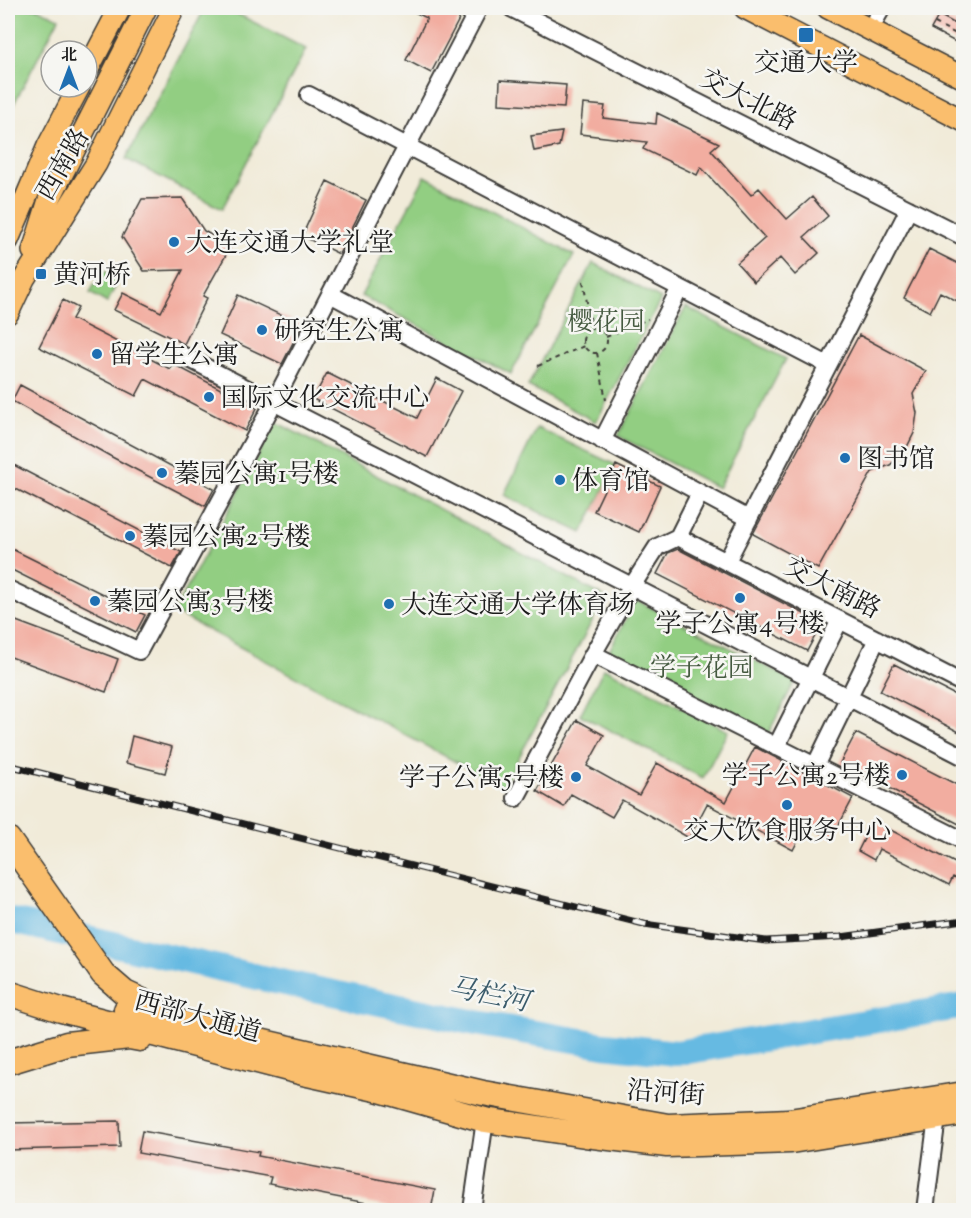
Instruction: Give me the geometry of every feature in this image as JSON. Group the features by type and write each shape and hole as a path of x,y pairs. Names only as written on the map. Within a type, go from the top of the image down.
{"highway":[{"path":"8,839 103,974 125,993 148,1005 284,1048"},
{"name":"西部大通道","path":"8,976 65,995 368,1066"},
{"name":"西部大通道","path":"8,993 61,1010 303,1073 376,1089"},
{"path":"8,1062 68,1044 129,1038 303,1073"},
{"name":"沿河街","path":"368,1066 483,1093 668,1126 789,1122 963,1094"},
{"path":"668,1126 811,1106 963,1079"},
{"name":"沿河街","path":"376,1089 486,1120 667,1145 790,1141 963,1113"},
{"path":"814,1137 880,1132 963,1121"}],"main road":[{"path":"99,48 120,8"},
{"name":"西南路","path":"49,200 146,8"},
{"name":"西南路","path":"8,313 24,279 96,164 174,8"},
{"path":"745,8 963,121"},
{"path":"828,8 963,78"},
{"name":"西南路","path":"8,240 48,146 73,99"},
{"path":"24,279 49,200"},
{"path":"8,249 49,200"}],"street":[{"path":"8,589 139,651 274,402 479,8"},
{"name":"交大北路","path":"511,8 963,237"},
{"path":"870,29 882,8"},
{"path":"309,95 828,365"},
{"path":"727,561 909,209"},
{"path":"602,441 680,288"},
{"path":"330,294 749,519"},
{"path":"180,354 963,757"},
{"path":"516,798 592,654 632,586 657,547 678,537 700,493"},
{"name":"交大南路","path":"678,537 963,684"},
{"path":"776,747 840,620"},
{"path":"815,766 877,639"},
{"path":"592,654 963,841"},
{"path":"472,1210 486,1120"},
{"path":"925,1210 936,1125"}],"path":[{"path":"935,22 963,38"},
{"path":"583,281 592,329"},
{"path":"606,337 651,318"},
{"path":"592,329 599,330 606,337 605,347 597,353 589,352 584,346 585,334 592,329"},
{"path":"538,366 584,346"},
{"path":"597,353 606,402"}],"green space":[{"path":"8,8 37,8 59,18 48,39 39,39 39,56 8,115"},
{"path":"205,8 226,8 306,49 222,209 126,159"},
{"path":"425,176 574,255 511,374 361,296"},
{"name":"樱花园","path":"593,263 661,299 596,422 528,386"},
{"path":"102,270 119,279 107,303 90,293"},
{"path":"686,307 786,359 718,488 618,436"},
{"name":"大连交通大学体育场","path":"276,422 605,597 503,787 174,612"},
{"name":"体育馆","path":"537,428 616,465 582,533 504,495"},
{"name":"学子花园","path":"636,600 795,681 768,734 608,653"},
{"path":"604,668 728,731 703,778 580,715"}],"building":[{"path":"406,8 465,8 431,73 406,60 427,18"},
{"path":"939,15 963,28 963,36 959,44 931,29"},
{"path":"500,80 566,85 564,108 499,104"},
{"path":"583,104 605,106 603,118 656,124 657,113 719,143 711,150 751,195 759,188 787,219 812,197 828,216 804,237 819,253 795,275 780,258 754,282 737,263 765,238 701,167 697,175 643,149 647,142 580,134"},
{"path":"562,132 559,146 534,151 531,136"},
{"path":"327,181 366,200 339,254 302,236"},
{"name":"大连交通大学礼堂","path":"182,198 204,231 231,246 203,296 207,298 184,344 114,310 123,293 161,312 183,270 144,271 122,237 142,199"},
{"path":"929,249 963,266 963,304 940,292 930,312 904,298"},
{"name":"研究生公寓","path":"238,295 302,325 282,364 220,335"},
{"name":"留学生公寓","path":"63,300 78,308 72,319 170,369 173,364 257,408 245,431 145,379 136,396 39,347"},
{"name":"图书馆","path":"859,335 926,371 913,394 917,413 914,433 905,451 890,465 872,472 818,569 753,534"},
{"path":"327,373 417,418 437,378 461,391 427,457 313,399"},
{"path":"20,385 214,489 205,506 12,401"},
{"path":"8,462 181,552 172,568 8,485"},
{"path":"616,465 660,486 639,532 594,511"},
{"name":"蓁园公寓3号楼","path":"8,547 145,615 136,632 8,568"},
{"name":"学子公寓4号楼","path":"678,549 822,623 807,651 657,574 668,553"},
{"path":"8,618 118,659 106,692 8,656"},
{"path":"894,664 963,699 963,734 880,691"},
{"path":"577,720 604,735 587,766 639,795 657,763 726,802 755,747 853,798 832,838 806,825 793,850 707,804 689,838 622,800 612,817 571,794 564,807 537,791"},
{"name":"学子公寓2号楼","path":"856,733 963,788 963,826 840,763"},
{"path":"132,736 172,747 165,773 126,763"},
{"path":"873,821 963,867 963,882 953,877 949,885 879,849 874,860 858,851"},
{"path":"119,1121 120,1147 8,1150 8,1123"},
{"path":"142,1131 259,1152 258,1156 435,1190 431,1210 402,1210 269,1184 271,1177 138,1153"}],"waterway":[{"name":"马栏河","path":"8,920 271,980 471,1022 604,1045 676,1053 964,1006"}],"railway":[{"path":"8,765 644,924 766,941 841,937 964,920"}],"place":[{"name":"交通大学","path":"806,35"},
{"name":"大连交通大学礼堂","path":"174,242"},
{"name":"黄河桥","path":"41,274"},
{"name":"研究生公寓","path":"262,330"},
{"name":"留学生公寓","path":"97,354"},
{"name":"国际文化交流中心","path":"209,397"},
{"name":"图书馆","path":"845,458"},
{"name":"蓁园公寓1号楼","path":"162,473"},
{"name":"体育馆","path":"560,480"},
{"name":"蓁园公寓2号楼","path":"130,536"},
{"name":"学子公寓4号楼","path":"740,598"},
{"name":"蓁园公寓3号楼","path":"95,601"},
{"name":"大连交通大学体育场","path":"389,604"},
{"name":"学子公寓2号楼","path":"902,775"},
{"name":"学子公寓5号楼","path":"576,777"},
{"name":"交大饮食服务中心","path":"787,805"}]}
